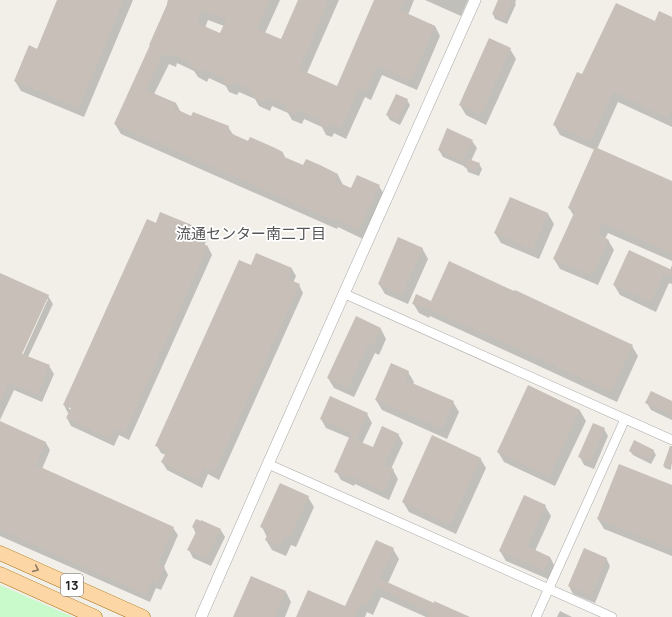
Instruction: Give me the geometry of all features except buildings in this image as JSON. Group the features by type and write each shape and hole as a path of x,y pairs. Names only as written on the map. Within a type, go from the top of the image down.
{"main road":[{"name":"13","path":"0,553 143,617"},
{"name":"13","path":"0,574 95,617"}],"street":[{"path":"201,617 475,0"},
{"path":"345,294 672,440"},
{"path":"536,617 625,419"},
{"path":"268,464 612,617"}],"green space":[{"path":"0,585 73,617 0,617"}],"district":[{"name":"流通センター南二丁目","path":"251,234"}]}
